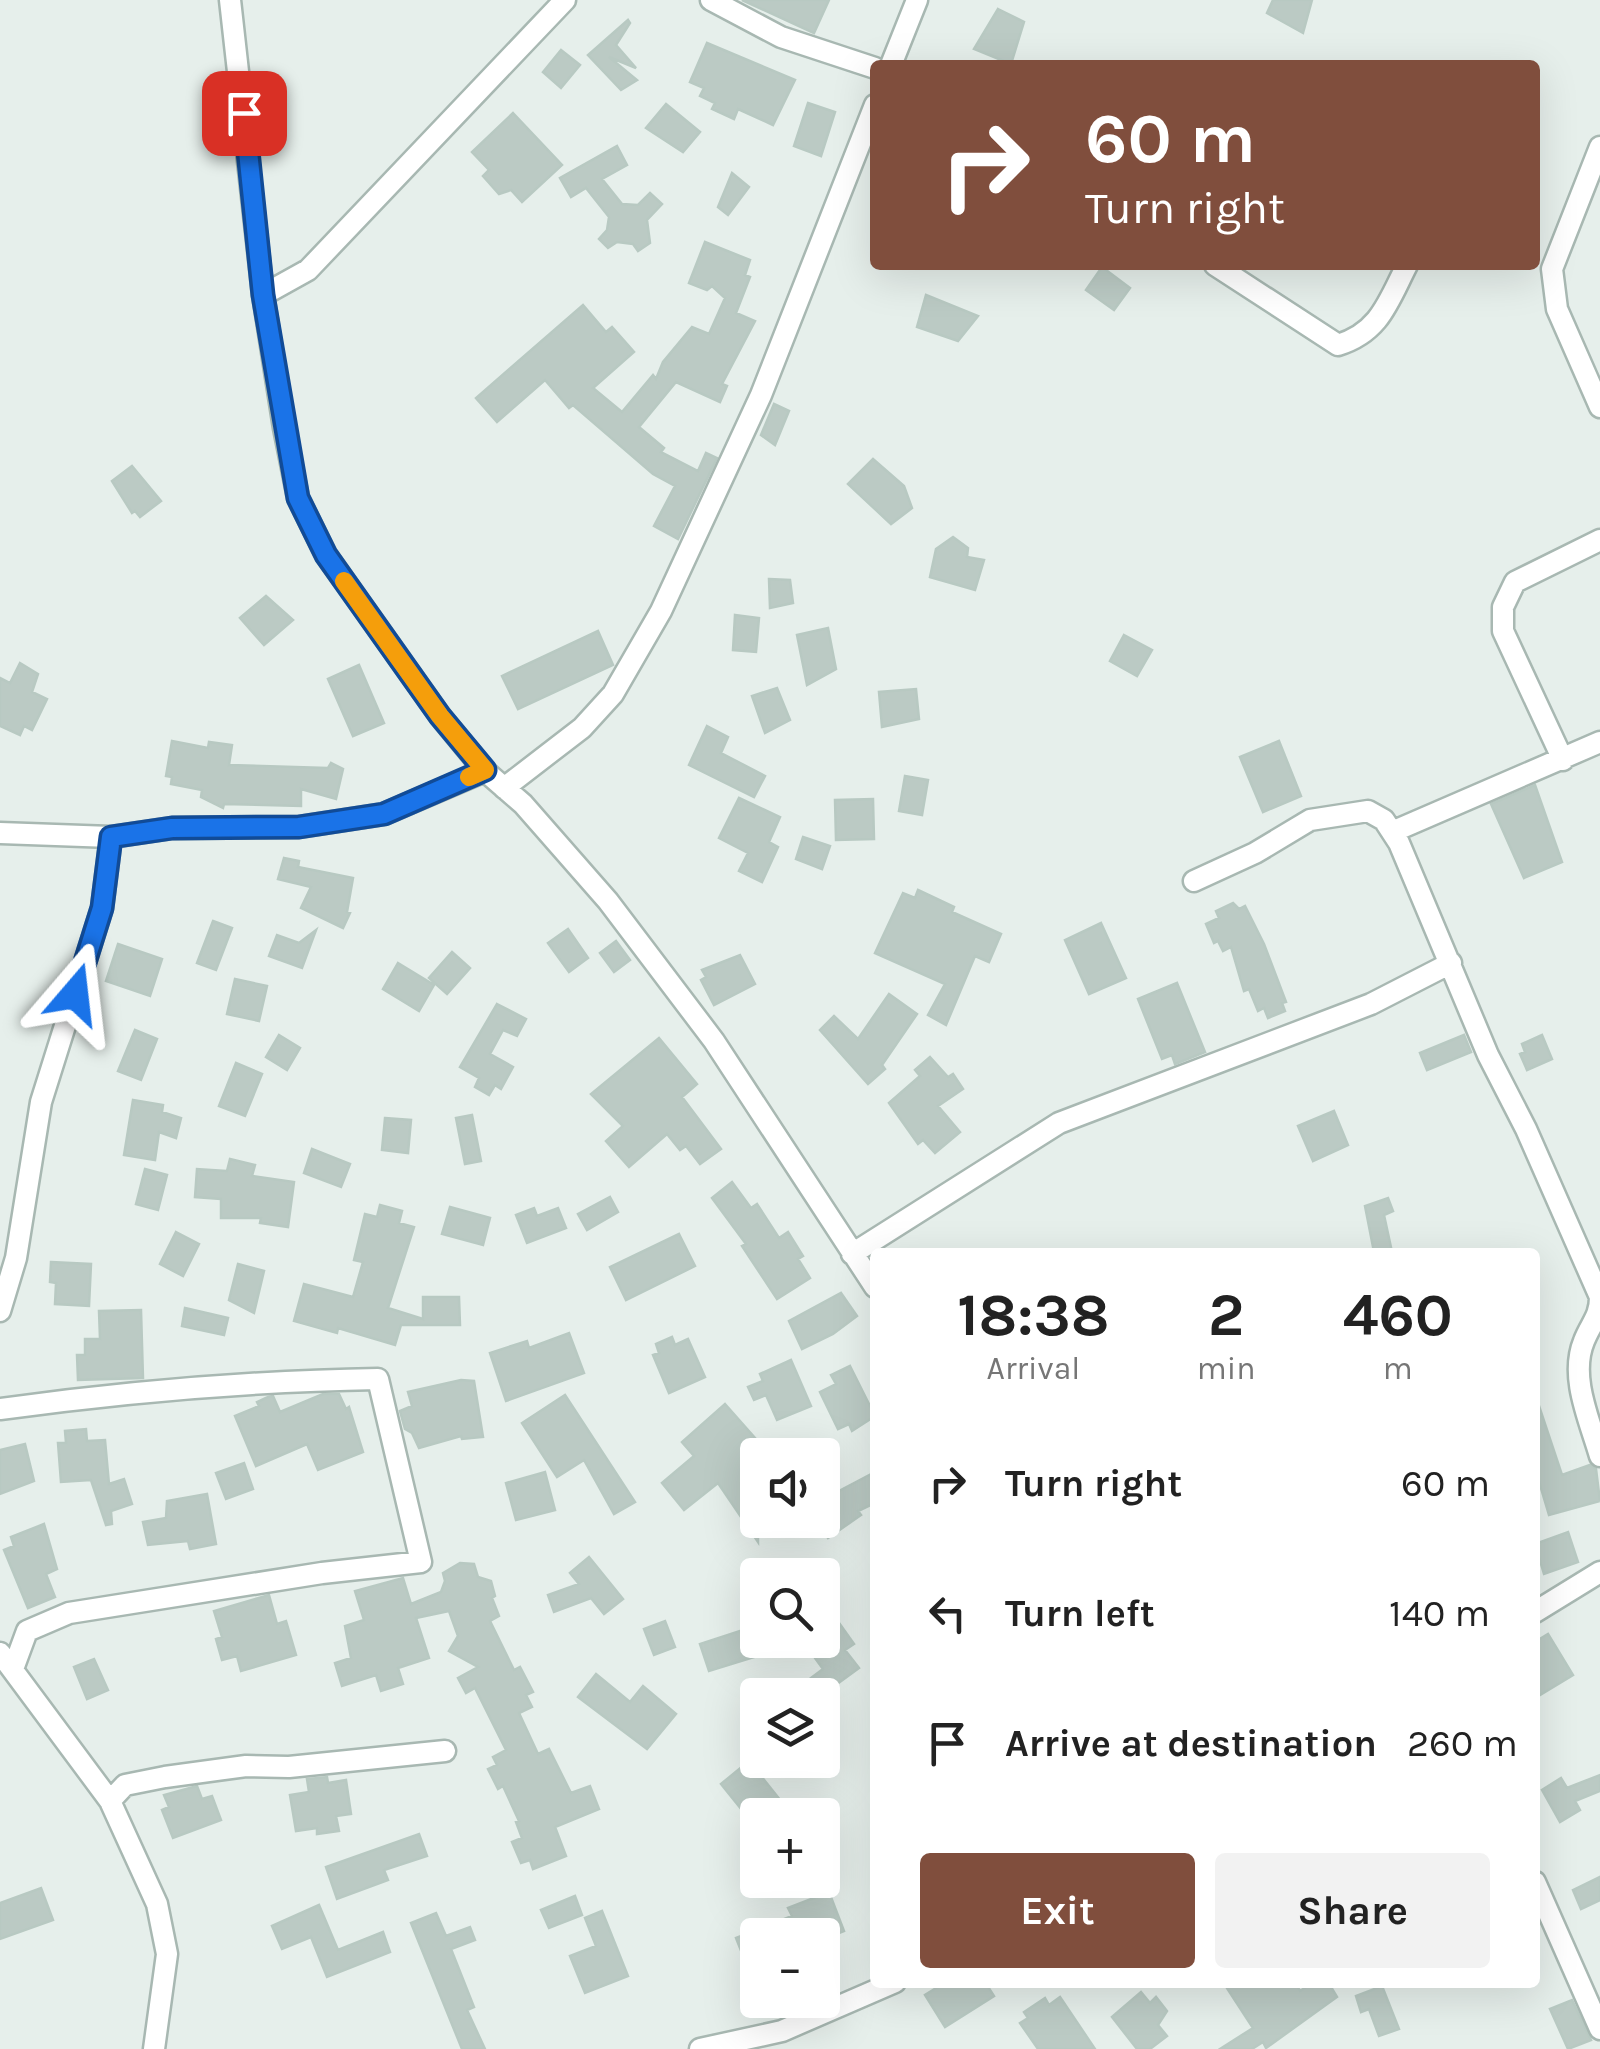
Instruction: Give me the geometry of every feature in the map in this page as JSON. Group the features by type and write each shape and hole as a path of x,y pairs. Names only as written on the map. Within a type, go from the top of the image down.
{"street":[{"path":"230,0 263,295 298,498 326,555 440,716 608,901 702,1026 870,1280"},
{"path":"263,295 308,270 565,0"},
{"path":"711,0 782,37 870,66"},
{"path":"893,60 917,0"},
{"path":"504,788 582,728 613,694 661,610 761,395 870,118"},
{"path":"1600,147 1552,269 1557,309 1600,408"},
{"path":"1223,270 1338,345 1361,338 1379,319 1404,270"},
{"path":"1563,760 1503,630 1503,607 1515,582 1600,540"},
{"path":"1392,832 1600,742"},
{"path":"0,833 111,837 172,828 299,827 384,814 485,770"},
{"path":"1194,881 1255,853 1310,820 1368,811 1384,820 1600,1297 1600,1315 1584,1341 1578,1374 1600,1456"},
{"path":"0,1312 16,1258 42,1102 102,908 111,837"},
{"path":"852,1254 1060,1123 1370,1004 1451,964"},
{"path":"0,1409 263,1381 378,1378 420,1562 322,1573 69,1613 27,1631 6,1661 110,1800 157,1904 167,1954 154,2049"},
{"path":"1540,1609 1600,1572"},
{"path":"110,1800 126,1785 165,1777 246,1766 289,1767 445,1751"},
{"path":"1540,1893 1600,2029"},
{"path":"700,2049 782,2031 880,1988"}],"building":[{"path":"742,0 829,0 814,33"},
{"path":"1273,0 1312,0 1303,33 1267,13"},
{"path":"998,9 1024,22 1012,60 1001,60 974,49"},
{"path":"628,20 630,23 616,45 636,68 609,57 637,80 621,90 588,55"},
{"path":"707,43 795,80 773,125 738,109 734,119 712,109 715,103 700,96 704,88 690,82"},
{"path":"561,50 580,65 561,88 543,72"},
{"path":"808,103 835,112 821,156 794,146"},
{"path":"666,104 700,132 683,152 646,128"},
{"path":"513,113 562,165 522,202 511,190 499,194 483,176 489,170 472,152"},
{"path":"617,146 627,165 602,179 622,204 638,205 650,193 662,204 647,220 650,243 638,251 633,244 617,242 608,248 599,239 607,230 609,217 586,188 571,197 560,178"},
{"path":"732,173 749,187 728,215 718,207"},
{"path":"705,242 750,260 745,275 750,277 736,313 755,321 722,384 727,386 720,402 676,382 639,427 664,448 661,452 698,471 706,453 717,458 678,539 654,526 675,486 653,474 573,405 569,408 545,380 497,422 476,398 583,305 606,332 612,327 634,352 593,388 622,412 653,375 656,379 663,362 692,327 709,334 725,298 712,286 707,290 689,283"},
{"path":"1100,270 1106,270 1130,288 1114,310 1086,290"},
{"path":"926,295 978,316 958,341 917,327"},
{"path":"774,404 789,411 775,445 761,435"},
{"path":"873,459 904,486 912,508 891,524 848,484"},
{"path":"132,466 161,501 140,517 135,511 132,513 112,481"},
{"path":"953,537 968,548 967,557 984,560 975,590 930,577 936,549"},
{"path":"769,579 790,580 793,603 770,608"},
{"path":"266,596 293,620 264,645 240,618"},
{"path":"735,615 759,618 756,652 733,650"},
{"path":"828,628 836,669 807,685 797,635"},
{"path":"598,631 613,665 518,709 502,676"},
{"path":"1124,635 1152,650 1137,676 1110,661"},
{"path":"20,663 38,674 32,692 47,699 32,730 24,726 20,735 0,726 0,678 10,683"},
{"path":"359,665 384,723 353,736 328,679"},
{"path":"777,688 790,720 765,733 752,696"},
{"path":"916,689 919,719 882,727 879,692"},
{"path":"707,726 728,737 721,753 765,776 754,797 689,765"},
{"path":"172,741 208,748 209,742 232,745 229,765 328,768 331,763 343,769 336,799 301,789 301,806 224,804 223,808 201,797 202,790 171,784 172,777 166,776"},
{"path":"1279,741 1301,796 1263,812 1240,757"},
{"path":"905,776 928,780 922,815 899,811"},
{"path":"1535,785 1562,862 1524,878 1491,804"},
{"path":"739,798 780,817 769,842 778,847 762,882 739,871 748,853 719,838"},
{"path":"873,799 874,839 836,840 835,800"},
{"path":"803,837 830,846 822,869 796,859"},
{"path":"284,858 299,861 298,867 353,878 347,912 350,913 343,928 301,908 311,887 278,879"},
{"path":"918,890 954,907 952,912 1001,934 989,962 975,956 946,1025 928,1015 945,984 875,953 903,893 915,898"},
{"path":"1233,903 1239,909 1245,906 1286,1002 1282,1003 1285,1011 1268,1018 1264,1008 1258,1011 1249,989 1244,991 1231,947 1223,951 1218,941 1214,943 1206,924 1219,918 1216,911"},
{"path":"213,921 232,928 216,970 197,963"},
{"path":"1101,923 1126,978 1089,994 1065,940"},
{"path":"568,929 588,958 569,972 548,943"},
{"path":"316,930 302,968 269,956 277,935 299,943"},
{"path":"616,941 630,960 614,972 600,953"},
{"path":"118,944 162,959 150,996 106,981"},
{"path":"452,952 470,968 447,994 429,978"},
{"path":"740,955 755,984 714,1005 701,980 706,977 702,970"},
{"path":"398,963 434,985 419,1011 383,989"},
{"path":"235,979 267,986 259,1021 227,1014"},
{"path":"1177,983 1205,1052 1175,1064 1172,1055 1162,1059 1138,999"},
{"path":"889,994 917,1014 882,1065 885,1069 868,1084 820,1030 834,1016 858,1039"},
{"path":"497,1004 526,1019 517,1036 503,1030 490,1054 513,1067 501,1089 495,1085 489,1095 475,1087 479,1078 460,1067"},
{"path":"135,1030 157,1039 141,1080 118,1071"},
{"path":"279,1035 300,1048 287,1070 266,1057"},
{"path":"1464,1035 1471,1052 1427,1070 1420,1053"},
{"path":"1542,1035 1552,1059 1527,1070 1520,1054 1525,1052 1522,1044"},
{"path":"659,1038 697,1084 682,1097 721,1149 700,1164 686,1146 680,1150 667,1134 629,1167 606,1141 623,1126 591,1094"},
{"path":"930,1057 948,1077 953,1074 963,1089 938,1106 960,1132 935,1153 923,1140 918,1144 889,1103 920,1076 915,1070"},
{"path":"236,1063 262,1074 245,1116 219,1106"},
{"path":"133,1100 163,1105 162,1112 181,1118 176,1138 159,1132 155,1160 124,1155"},
{"path":"1334,1111 1348,1145 1313,1161 1298,1126"},
{"path":"472,1115 481,1161 465,1164 456,1118"},
{"path":"385,1118 411,1120 408,1153 382,1150"},
{"path":"312,1149 350,1164 341,1187 304,1173"},
{"path":"230,1159 255,1165 252,1176 294,1182 288,1227 260,1223 261,1218 221,1218 221,1199 195,1197 197,1169 227,1171"},
{"path":"145,1169 167,1175 158,1210 136,1204"},
{"path":"732,1182 751,1208 757,1204 779,1238 788,1232 803,1256 798,1259 810,1278 777,1299 742,1246 746,1244 712,1198"},
{"path":"610,1197 618,1212 587,1230 578,1214"},
{"path":"1388,1198 1393,1211 1384,1215 1391,1248 1373,1248 1365,1206"},
{"path":"380,1205 402,1211 399,1223 414,1227 388,1308 423,1319 423,1297 459,1297 460,1325 401,1325 395,1345 338,1328 337,1333 294,1321 304,1284 353,1297 363,1262 354,1260 365,1214 377,1217"},
{"path":"450,1207 490,1218 483,1245 442,1234"},
{"path":"534,1208 537,1216 558,1208 566,1228 527,1243 516,1215"},
{"path":"176,1232 199,1244 183,1276 160,1264"},
{"path":"679,1234 695,1266 626,1300 610,1267"},
{"path":"51,1262 91,1264 89,1306 55,1304"},
{"path":"238,1264 264,1271 254,1313 229,1300"},
{"path":"841,1293 857,1316 833,1334 802,1349 789,1321"},
{"path":"185,1308 228,1318 224,1335 182,1326"},
{"path":"141,1310 143,1378 78,1380 77,1355 85,1355 85,1339 100,1339 99,1311"},
{"path":"569,1333 584,1373 506,1401 490,1353 527,1341 529,1348"},
{"path":"672,1337 675,1345 688,1339 705,1377 669,1393 653,1355 659,1353 656,1344"},
{"path":"791,1360 811,1406 777,1420 766,1395 754,1400 748,1387 763,1381 760,1374"},
{"path":"850,1366 870,1406 870,1419 852,1431 849,1424 838,1429 820,1392 836,1384 831,1375"},
{"path":"461,1380 474,1381 483,1437 461,1436 419,1448 412,1433 405,1429 400,1411 412,1406 408,1392"},
{"path":"323,1394 339,1394 346,1409 349,1407 363,1452 318,1470 307,1444 256,1466 235,1416 259,1406 257,1402 268,1397 273,1396 280,1412"},
{"path":"565,1395 635,1502 614,1514 584,1460 557,1477 522,1423"},
{"path":"725,1404 755,1438 740,1438 740,1515 718,1483 684,1510 662,1483 694,1456 682,1442"},
{"path":"1540,1409 1562,1475 1590,1465 1596,1469 1600,1501 1549,1515 1540,1485"},
{"path":"86,1429 87,1441 105,1440 109,1484 124,1479 132,1504 111,1511 112,1524 106,1525 91,1480 61,1482 58,1443 66,1443 65,1431"},
{"path":"25,1444 34,1481 0,1494 0,1450"},
{"path":"244,1463 253,1489 226,1499 216,1473"},
{"path":"545,1472 555,1510 516,1520 506,1483"},
{"path":"870,1475 870,1505 858,1511 861,1515 840,1530 840,1490"},
{"path":"207,1494 216,1544 190,1549 188,1541 148,1545 143,1522 166,1518 167,1501"},
{"path":"44,1524 57,1569 46,1574 55,1597 28,1608 4,1550 14,1546 11,1537"},
{"path":"1568,1532 1578,1562 1544,1574 1540,1542"},
{"path":"589,1557 623,1599 604,1614 591,1598 554,1612 548,1595 579,1584 570,1573"},
{"path":"460,1563 474,1564 478,1577 491,1581 499,1616 490,1621 514,1670 520,1667 533,1692 526,1695 532,1707 519,1713 538,1754 549,1749 571,1793 590,1786 599,1809 555,1827 566,1856 533,1869 530,1860 521,1863 512,1842 522,1838 516,1822 519,1821 503,1786 498,1789 488,1769 497,1765 493,1757 506,1750 475,1688 466,1693 458,1678 478,1667 449,1651 458,1636 449,1611 416,1618 429,1658 398,1668 403,1684 381,1691 376,1675 342,1686 335,1663 351,1658 345,1626 364,1620 355,1591 403,1578 411,1604 441,1592 443,1573"},
{"path":"269,1595 277,1624 286,1621 296,1655 241,1671 237,1656 222,1660 216,1639 222,1637 214,1611"},
{"path":"665,1621 675,1647 654,1655 644,1629"},
{"path":"840,1624 854,1644 845,1650 859,1668 840,1682 840,1678 811,1678 823,1669 815,1658 840,1658"},
{"path":"740,1631 740,1658 751,1658 709,1671 700,1644"},
{"path":"1548,1634 1573,1675 1540,1695 1540,1639"},
{"path":"94,1659 108,1690 87,1699 74,1667"},
{"path":"596,1674 630,1702 643,1686 676,1714 647,1749 578,1697"},
{"path":"740,1768 740,1778 763,1778 779,1798 740,1798 740,1808 721,1784"},
{"path":"1600,1775 1600,1791 1575,1801 1580,1810 1560,1822 1542,1790 1561,1778 1567,1788"},
{"path":"327,1777 328,1783 346,1780 351,1814 336,1816 339,1831 296,1831 290,1795 309,1792 307,1779"},
{"path":"197,1786 202,1799 212,1796 221,1820 173,1838 162,1810 169,1807 164,1795"},
{"path":"419,1834 427,1856 384,1870 388,1880 337,1899 326,1867"},
{"path":"1600,1877 1600,1900 1581,1909 1573,1890"},
{"path":"41,1888 53,1920 0,1939 0,1903"},
{"path":"575,1896 582,1915 549,1928 541,1910"},
{"path":"814,1898 831,1898 839,1918 787,1918 792,1916 788,1908"},
{"path":"319,1905 338,1950 383,1932 390,1952 327,1977 311,1937 282,1949 272,1926"},
{"path":"602,1911 628,1976 585,1993 570,1956 596,1946 585,1918"},
{"path":"436,1913 446,1936 470,1927 475,1940 451,1949 474,2007 467,2010 485,2049 462,2049 411,1923"},
{"path":"936,1988 989,1988 994,1996 945,2027 925,1995"},
{"path":"1227,1988 1332,1988 1337,1997 1266,2048 1263,2042 1252,2049 1220,2049 1253,2028"},
{"path":"1383,1988 1399,2029 1379,2036 1369,2009 1361,2012 1356,1996"},
{"path":"1141,1992 1150,2003 1156,1997 1167,2011 1158,2025 1167,2036 1150,2049 1137,2049 1112,2017"},
{"path":"1060,1997 1095,2049 1038,2049 1020,2023 1028,2018 1024,2012 1045,1998 1049,2005"},
{"path":"1572,2000 1591,2040 1568,2049 1550,2009"}],"slow traffic":[{"path":"344,581 440,716 485,770 469,777"}],"route":[{"path":"75,994 102,908 111,837 172,828 299,827 384,814 485,770 440,716 326,555 298,498 263,295 244,113"}]}
